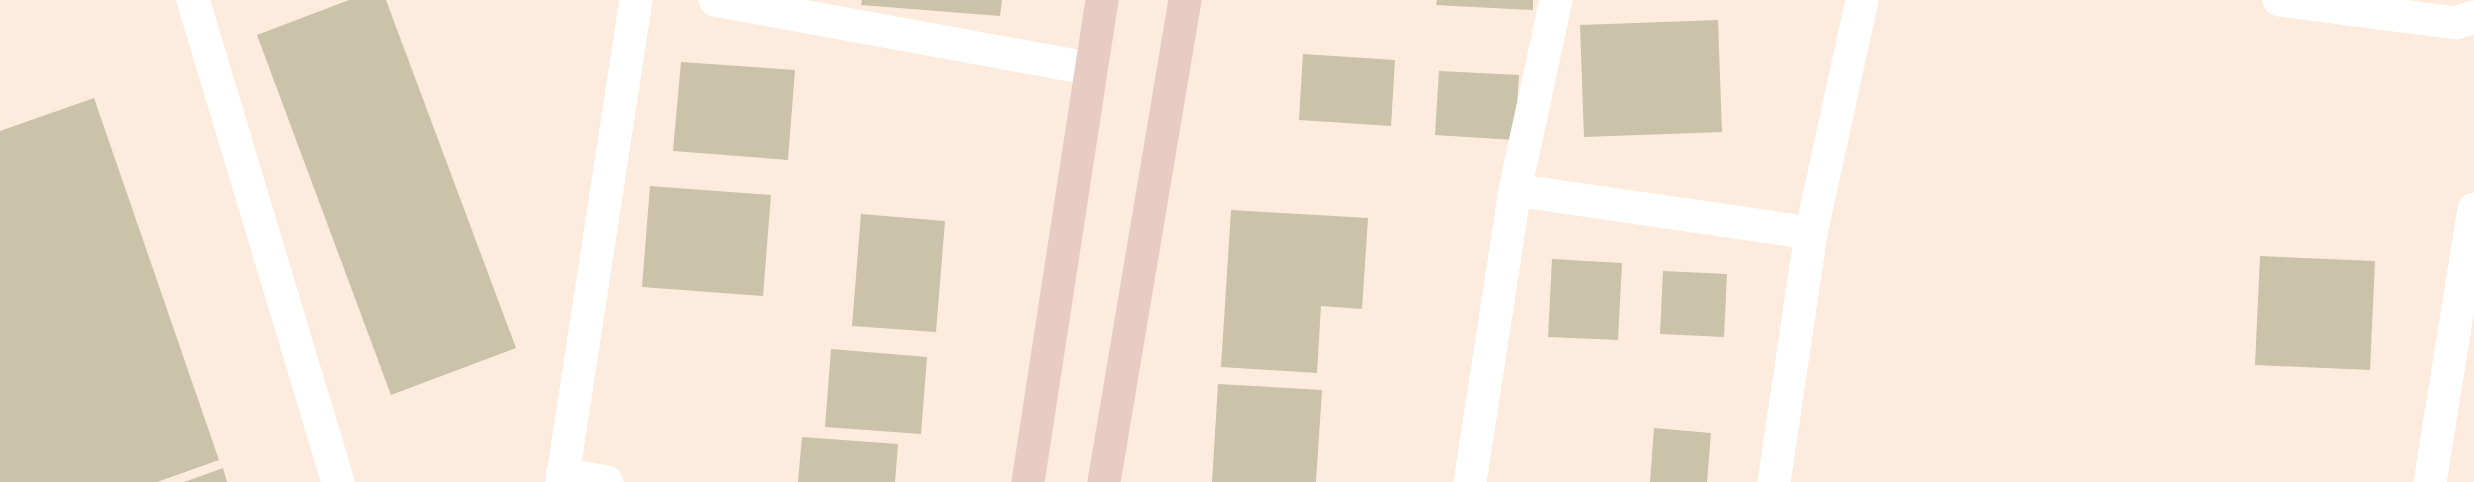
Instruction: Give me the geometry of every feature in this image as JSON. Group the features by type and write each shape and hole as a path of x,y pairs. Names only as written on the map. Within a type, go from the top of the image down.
{"main road":[{"path":"1028,482 1102,0"},
{"path":"1104,482 1185,0"}],"street":[{"path":"193,0 338,482"},
{"path":"607,482 562,478 636,0"},
{"path":"715,0 1092,69"},
{"path":"1470,482 1515,190 1556,0"},
{"path":"1774,482 1811,233 1862,0"},
{"path":"2279,0 2456,23 2474,17"},
{"path":"1515,190 1811,233"},
{"path":"2430,482 2474,209"}],"building":[{"path":"349,0 386,0 516,348 391,395 257,35"},
{"path":"862,0 1002,0 1000,16 861,5"},
{"path":"1437,0 1533,0 1533,10 1436,5"},
{"path":"1718,20 1722,132 1584,137 1580,25"},
{"path":"1303,54 1395,60 1391,126 1299,120"},
{"path":"681,62 795,70 788,160 673,151"},
{"path":"1439,71 1519,75 1515,140 1435,135"},
{"path":"94,98 219,460 157,482 0,482 0,131"},
{"path":"650,186 771,195 763,296 642,287"},
{"path":"1231,210 1368,218 1362,309 1321,306 1317,373 1221,367"},
{"path":"861,214 945,221 936,332 852,326"},
{"path":"2260,256 2375,261 2370,370 2255,365"},
{"path":"1552,259 1622,263 1618,340 1548,337"},
{"path":"1663,271 1727,274 1724,337 1660,334"},
{"path":"831,349 927,357 921,434 825,427"},
{"path":"1218,384 1322,390 1316,482 1212,482"},
{"path":"1654,428 1711,433 1707,482 1650,482"},
{"path":"802,437 898,444 895,482 798,482"},
{"path":"223,468 227,482 184,482"}]}
